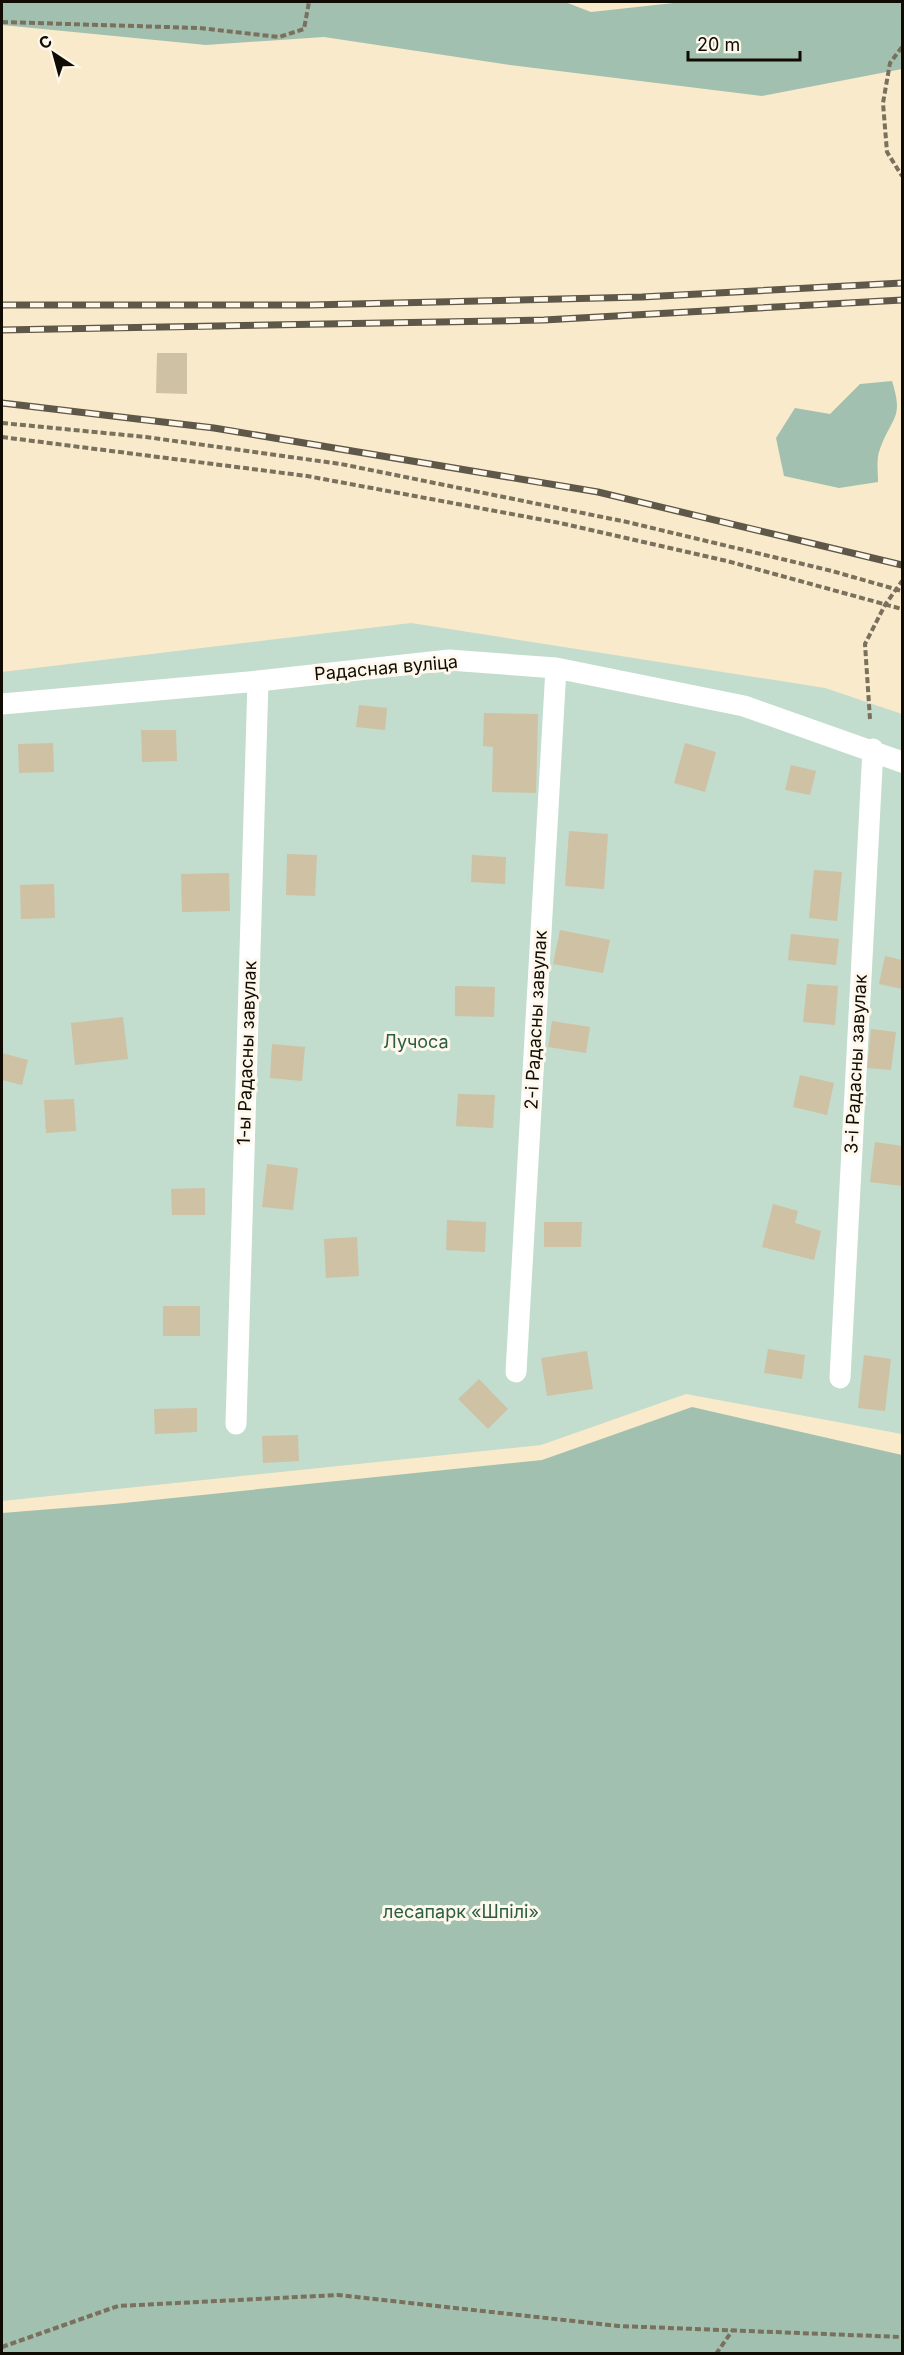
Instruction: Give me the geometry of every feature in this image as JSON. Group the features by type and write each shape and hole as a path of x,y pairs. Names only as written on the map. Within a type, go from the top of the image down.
{"lane":[{"name":"Радасная вуліца","path":"2,704 258,681 449,660 556,668 744,706 873,749 903,762"},
{"name":"2-і Радасны завулак","path":"516,1371 556,668"},
{"name":"1-ы Радасны завулак","path":"236,1424 258,681"},
{"name":"3-і Радасны завулак","path":"840,1378 873,749"}],"path":[{"path":"2,21 198,28 279,37 304,29 309,2"},
{"path":"903,47 890,63 883,103 887,152 903,176"},
{"path":"2,423 146,437 341,464 627,522 832,571 903,591"},
{"path":"2,437 307,476 560,523 727,561 903,609"},
{"path":"873,749 865,644 885,604 903,580"},
{"path":"2,2347 118,2306 338,2295 618,2326 903,2337"},
{"path":"716,2354 732,2331"}],"green space":[{"path":"2,2 565,2 591,12 683,2 902,2 902,69 762,96 510,65 324,37 206,45 2,25"},
{"path":"892,381 897,411 879,453 878,482 839,488 784,476 776,438 795,408 830,414 860,384"},
{"name":"Лучоса","path":"411,623 825,688 902,714 902,1434 686,1394 541,1445 2,1501 2,672"},
{"name":"лесапарк «Шпілі»","path":"692,1407 902,1455 902,2353 2,2353 2,1513 114,1504 542,1460"}],"building":[{"path":"157,353 187,353 187,394 156,393"},
{"path":"359,705 387,708 385,730 356,727"},
{"path":"484,713 538,714 536,793 492,792 493,747 483,746"},
{"path":"141,730 176,730 177,761 142,762"},
{"path":"53,743 54,772 19,773 18,744"},
{"path":"685,743 716,752 705,792 674,783"},
{"path":"791,765 816,771 810,795 785,790"},
{"path":"569,831 608,834 604,889 565,886"},
{"path":"287,854 317,855 315,896 286,895"},
{"path":"472,855 506,857 505,884 471,882"},
{"path":"814,870 842,872 837,921 809,918"},
{"path":"229,873 230,911 182,912 181,874"},
{"path":"54,884 55,918 21,919 20,885"},
{"path":"560,930 610,940 603,973 553,964"},
{"path":"791,934 839,939 836,965 788,960"},
{"path":"885,956 902,960 902,989 879,984"},
{"path":"807,984 838,986 835,1025 803,1022"},
{"path":"455,986 495,987 494,1017 455,1016"},
{"path":"123,1017 128,1059 75,1065 71,1023"},
{"path":"552,1021 590,1027 586,1053 548,1047"},
{"path":"871,1029 896,1032 891,1070 867,1068"},
{"path":"272,1044 305,1047 302,1081 270,1078"},
{"path":"2,1053 28,1060 22,1085 2,1080"},
{"path":"800,1075 834,1083 827,1115 793,1107"},
{"path":"458,1094 495,1095 493,1128 456,1126"},
{"path":"74,1099 76,1131 46,1133 44,1100"},
{"path":"875,1142 902,1146 902,1186 870,1182"},
{"path":"267,1164 298,1168 293,1210 262,1207"},
{"path":"205,1188 205,1215 172,1215 171,1189"},
{"path":"773,1204 798,1211 795,1223 821,1231 814,1260 762,1247"},
{"path":"447,1220 486,1222 485,1252 446,1250"},
{"path":"544,1222 582,1222 581,1247 544,1247"},
{"path":"357,1237 359,1276 326,1278 324,1239"},
{"path":"163,1306 200,1306 200,1336 163,1336"},
{"path":"768,1349 805,1355 802,1379 764,1373"},
{"path":"587,1351 593,1389 547,1396 541,1358"},
{"path":"864,1355 891,1359 885,1411 858,1408"},
{"path":"479,1379 508,1409 488,1429 458,1399"},
{"path":"197,1408 197,1432 155,1434 154,1409"},
{"path":"298,1435 299,1461 263,1463 262,1436"}],"railway":[{"path":"2,305 311,305 642,297 902,283"},
{"path":"2,330 544,320 902,300"},
{"path":"2,403 214,428 598,492 902,565"}]}
